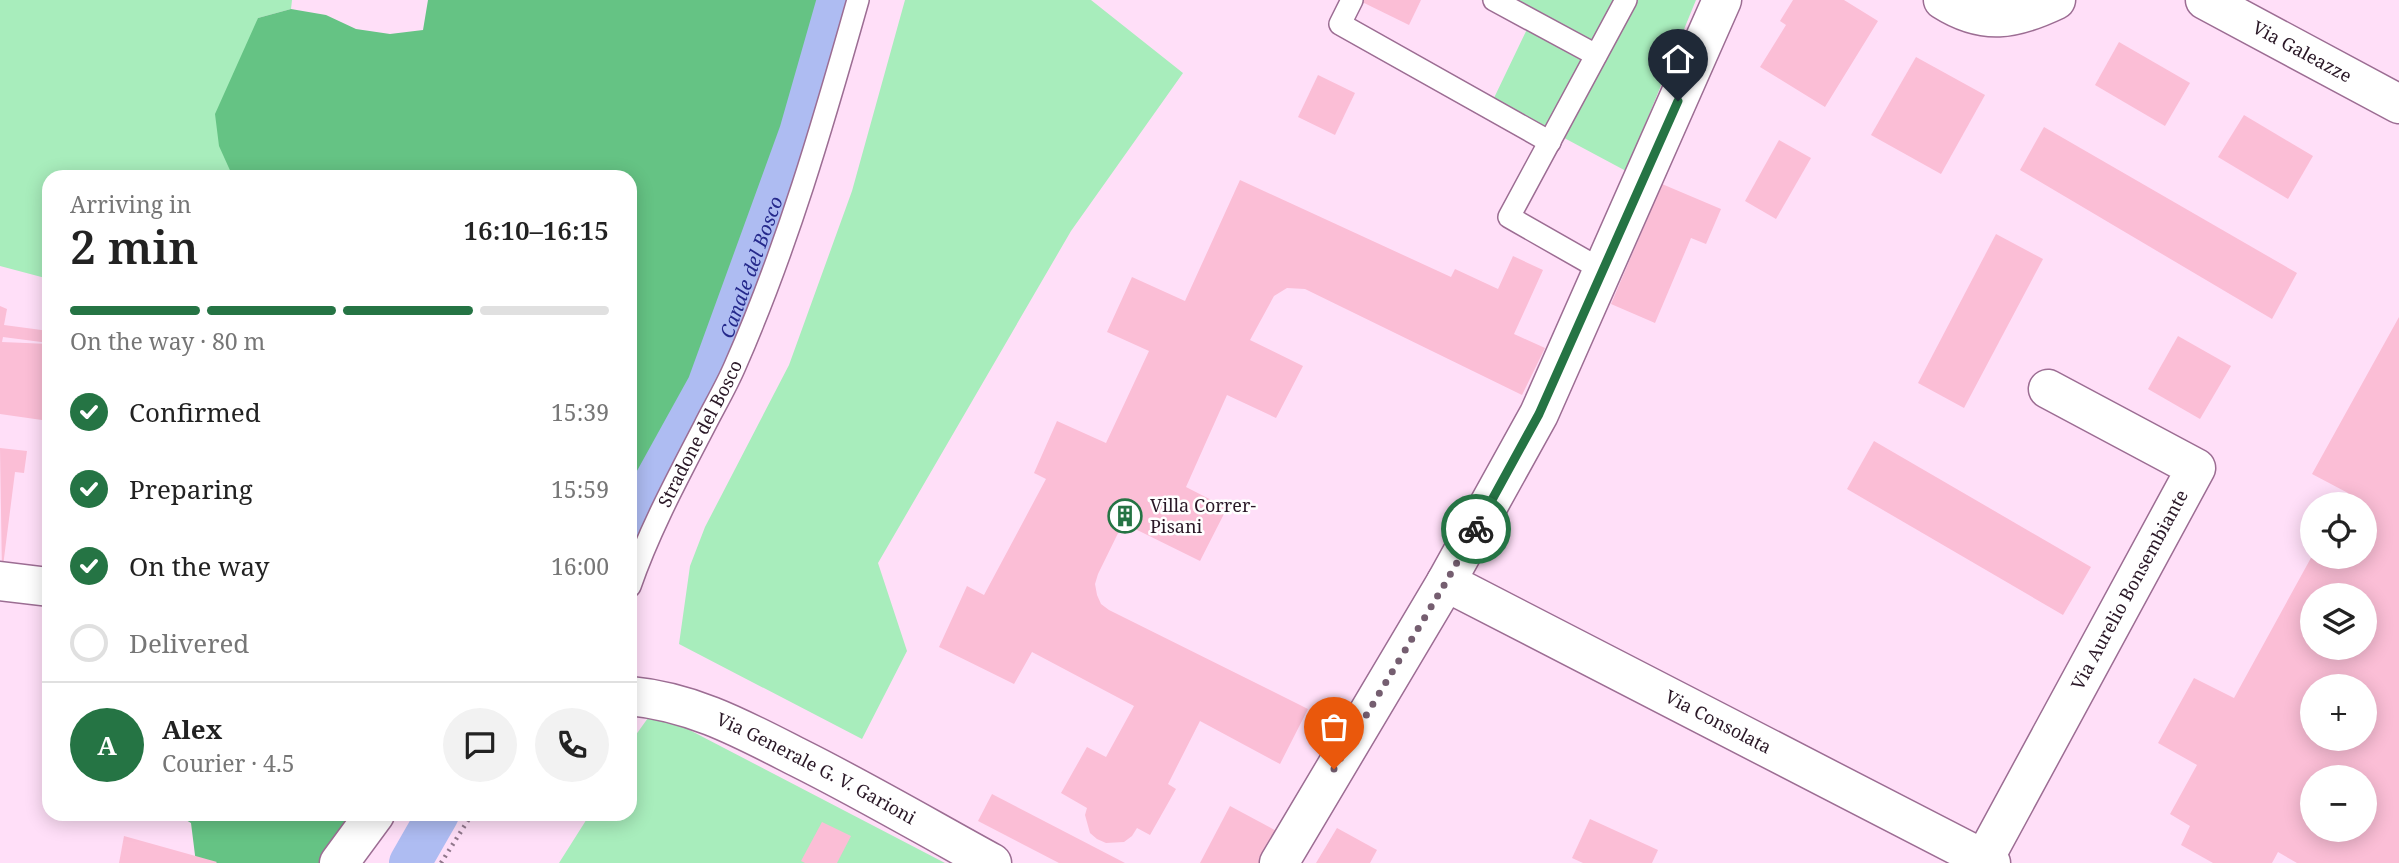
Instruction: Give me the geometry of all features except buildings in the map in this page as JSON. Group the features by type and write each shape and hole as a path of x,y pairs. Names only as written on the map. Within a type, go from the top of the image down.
{"street":[{"path":"1279,863 1446,582 1539,414 1722,0"},
{"path":"1943,0 1966,13 1982,18 2027,14 2056,0"},
{"name":"Via Galeazze","path":"2205,0 2399,104"},
{"name":"Via Aurelio Bonsembiante","path":"1988,861 2196,468 2048,389"},
{"path":"0,581 42,586"},
{"name":"Via Consolata","path":"1446,582 1988,861"},
{"name":"Via Generale G. V. Garioni","path":"637,697 688,706 717,718 837,777 992,863"},
{"path":"339,863 370,821"}],"lane":[{"name":"Stradone del Bosco","path":"637,570 671,492 735,368 771,276 814,154 858,0"},
{"path":"1352,0 1340,24 1550,142"},
{"path":"1494,0 1596,55"},
{"path":"1602,270 1509,217 1626,0"}],"path":[{"path":"442,863 468,821"}],"green space":[{"path":"0,0 292,0 291,9 258,18 234,170 42,170 42,277 0,266"},
{"path":"428,0 843,0 794,173 734,341 651,501 637,512 637,170 230,170 219,146 215,114 258,18 291,9 326,15 356,29 390,34 423,30"},
{"path":"905,0 1091,0 1183,73 1071,231 878,563 907,651 862,739 679,644 690,566 705,527 789,365 852,191"},
{"path":"1481,0 1696,0 1626,171 1493,100 1529,25"},
{"path":"653,711 945,863 559,863 586,821 637,821 637,733"},
{"path":"188,821 354,821 323,863 196,863 191,823"}],"waterway":[{"name":"Canale del Bosco","path":"637,508 651,489 708,386 800,133 838,0"},
{"name":"Canale del Bosco","path":"410,863 434,821"}],"way so far":[{"path":"1334,769 1476,529"}],"place":[{"name":"Villa Correr- Pisani","path":"1125,516"}],"route":[{"path":"1476,529 1539,414 1678,101"}]}
